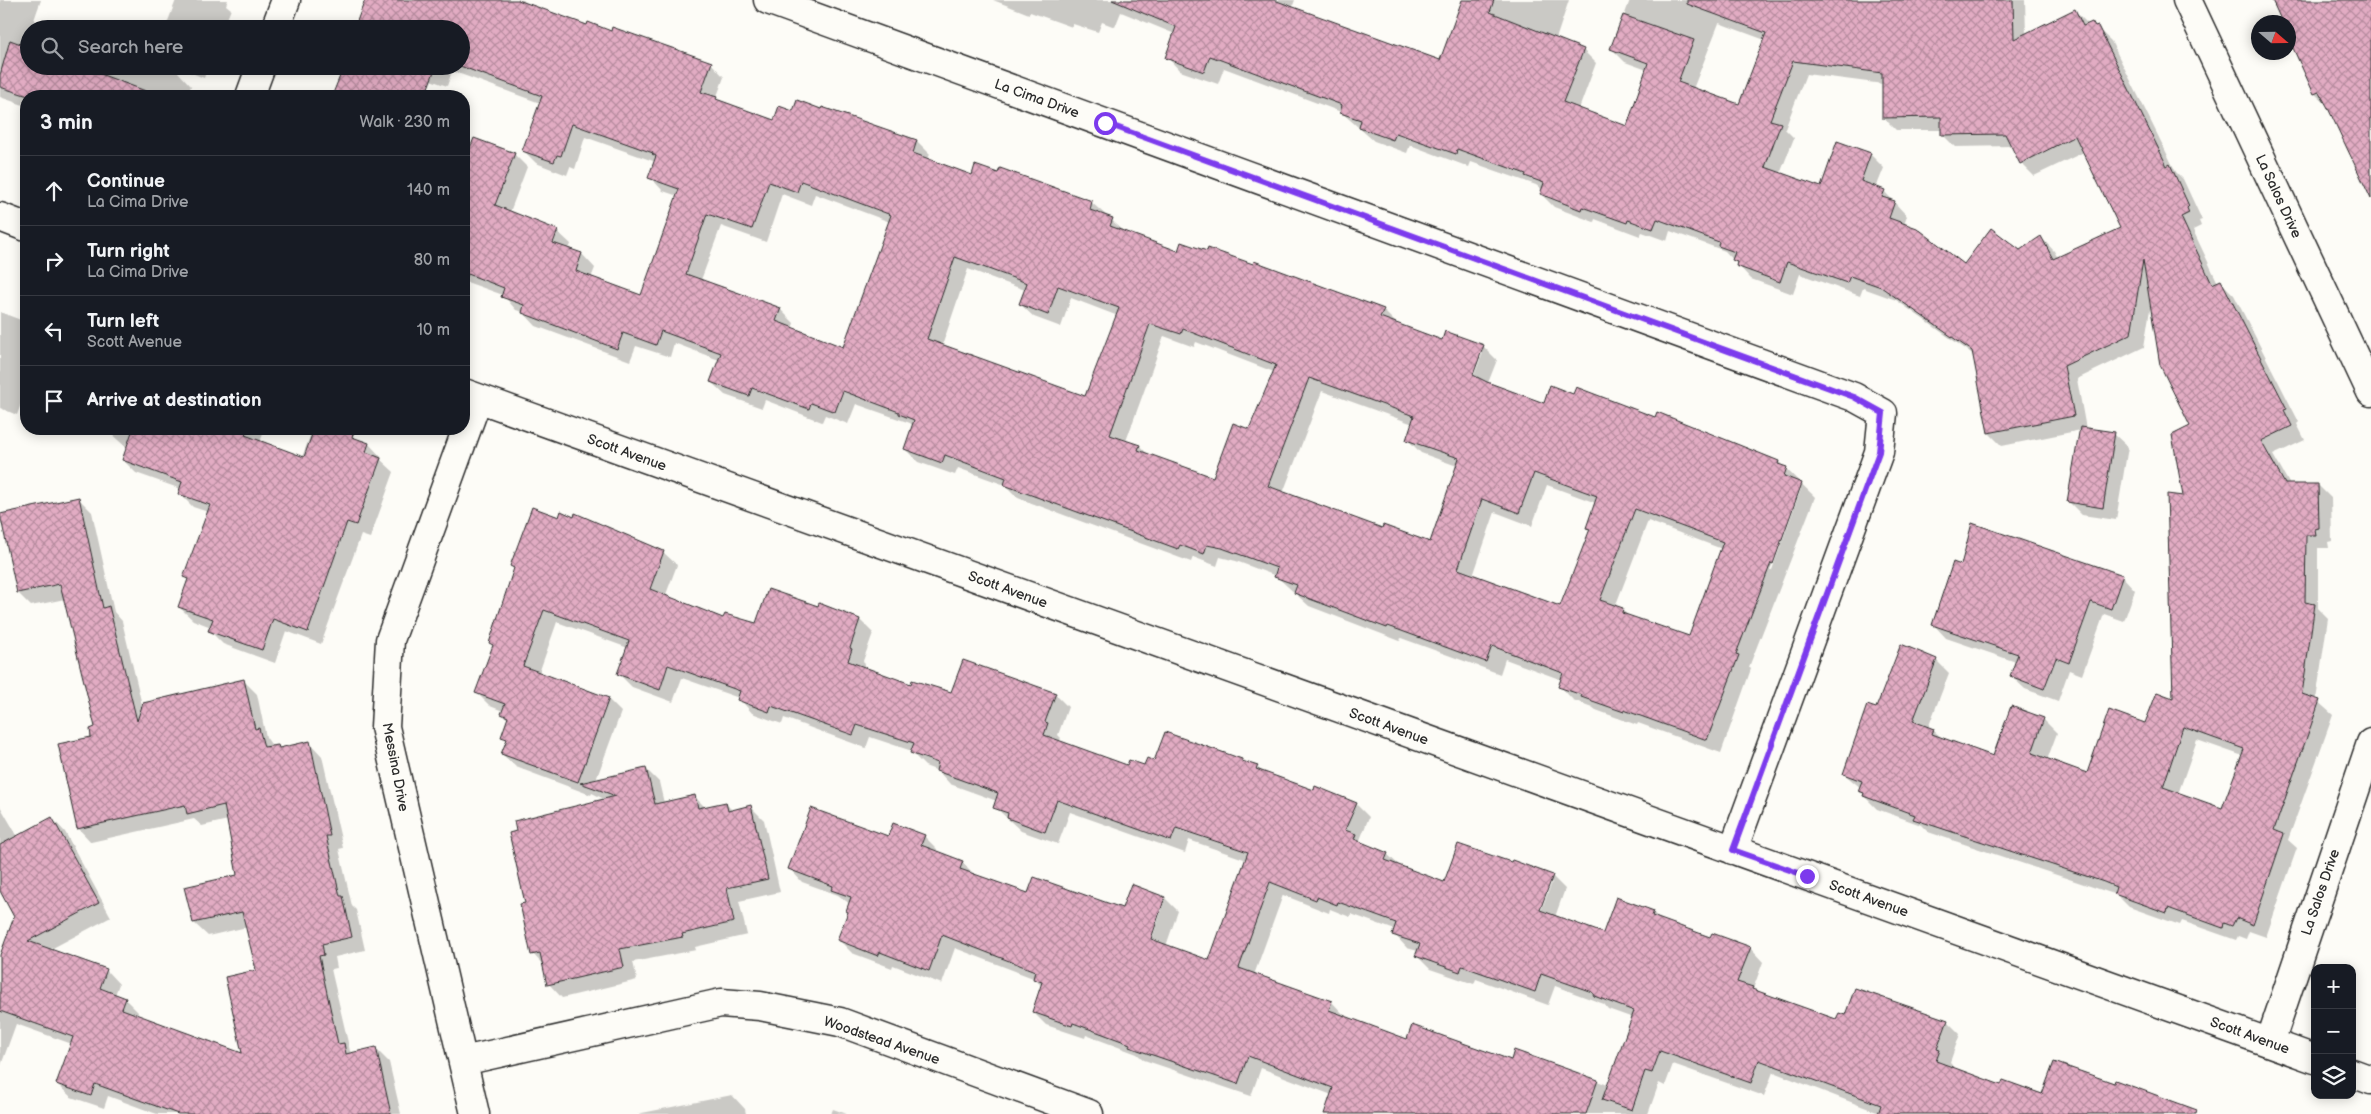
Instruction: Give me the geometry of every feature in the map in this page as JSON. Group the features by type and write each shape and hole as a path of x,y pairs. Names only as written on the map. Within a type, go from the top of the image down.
{"street":[{"path":"278,20 286,0"},
{"name":"La Cima Drive","path":"768,0 1844,393 1883,413 1879,452 1733,850"},
{"name":"La Salos Drive","path":"2187,0 2371,392"},
{"path":"252,90 258,75"},
{"path":"0,217 20,225"},
{"name":"Scott Avenue","path":"471,395 2311,1057"},
{"name":"Messina Drive","path":"458,435 390,640 385,728 476,1114"},
{"name":"La Salos Drive","path":"2270,1042 2371,743"},
{"name":"Woodstead Avenue","path":"463,1061 721,1003 760,1006 840,1022 1089,1114"},
{"path":"2356,1074 2371,1080"}],"building":[{"path":"365,0 518,0 587,25 588,22 611,31 612,27 712,62 701,92 717,97 716,99 774,120 779,106 793,111 797,100 821,109 822,107 917,140 913,153 972,175 975,165 998,173 1000,168 1092,201 1090,210 1113,218 1110,226 1178,251 1181,242 1207,251 1208,248 1253,264 1254,261 1384,309 1380,317 1442,340 1445,331 1484,345 1473,375 1487,382 1544,403 1550,385 1573,394 1576,387 1655,417 1657,412 1779,461 1778,464 1787,467 1784,476 1802,483 1773,564 1771,563 1736,654 1739,655 1707,740 1624,710 1624,712 1581,697 1582,695 1558,687 1563,673 1492,646 1486,662 1294,593 1297,585 1274,577 1277,568 1222,548 1207,545 1204,554 1180,545 1178,549 1004,485 1006,478 945,455 942,463 904,449 914,420 899,414 899,412 843,391 835,412 811,403 809,409 752,388 749,396 710,382 721,353 661,331 656,345 623,333 617,349 522,313 524,305 501,297 504,288 470,275 470,148 474,138 515,153 495,205 558,230 553,243 582,253 576,271 641,295 679,189 648,178 656,156 653,153 572,124 561,156 557,155 554,162 522,151 542,96 470,70 470,20 357,20","holes":["801,181 891,215 843,347 776,321 781,308 686,274 707,214 752,229 769,182 797,192","955,257 1027,283 1019,304 1048,315 1058,286 1119,308 1085,396 927,339","1150,324 1181,334 1183,329 1276,365 1249,429 1233,423 1213,477 1138,450 1140,445 1110,435","1309,378 1414,416 1406,440 1459,458 1430,542 1383,525 1382,528 1268,486","1534,473 1597,496 1586,528 1590,529 1560,606 1458,569 1482,499 1519,513","1635,509 1723,542 1689,636 1622,613 1623,608 1600,600"]},
{"path":"1112,0 1274,0 1440,60 1462,0 1494,0 1490,12 1584,49 1563,102 1627,126 1648,63 1610,49 1623,15 1694,40 1678,82 1739,104 1766,33 1687,4 1687,0 2013,0 2014,39 2075,9 2083,26 2092,22 2095,27 2098,26 2167,166 2170,164 2189,206 2187,208 2189,213 2181,217 2212,284 2221,280 2287,409 2284,410 2292,426 2261,441 2285,484 2318,484 2319,528 2315,529 2316,535 2306,535 2305,602 2315,604 2302,694 2320,700 2274,830 2284,834 2253,925 2236,918 2232,926 2224,923 2223,928 2168,908 2167,913 2114,894 2116,887 2104,882 1913,819 1915,815 1863,796 1864,793 1858,791 1862,781 1843,774 1867,705 1876,708 1901,644 1937,659 1913,721 1934,729 1932,734 1993,756 2011,706 2044,718 2032,753 2087,773 2109,710 2145,723 2157,692 2173,698 2167,494 2183,496 2172,435 2190,426 2160,365 2143,260 2131,334 2064,366 2074,416 1988,433 1972,351 1881,287 1850,276 1847,283 1787,262 1780,282 1736,266 1737,262 1732,260 1735,252 1718,246 1719,242 1657,219 1653,229 1628,220 1627,223 1582,207 1581,210 1540,194 1544,183 1525,176 1526,174 1457,149 1456,154 1396,133 1393,140 1359,128 1361,120 1340,113 1342,105 1210,56 1204,72 1165,58 1176,27","holes":["1793,61 1882,73 1882,118 1941,117 1941,135 2005,134 2020,164 2075,136 2120,228 2053,259 2041,236 2020,250 1991,228 1964,264 1917,228 1889,218 1895,201 1882,197 1885,190 1861,181 1871,153 1837,141 1821,187 1765,167 1781,123 1770,120","2183,727 2244,749 2222,808 2163,787"]},
{"path":"2272,0 2371,0 2371,199 2327,106 2319,92 2314,94 2296,55 2296,15 2279,15"},
{"path":"10,40 20,44 20,75 103,75 143,90 20,90 20,93 0,87 0,75"},
{"path":"340,75 433,75 427,90 334,90"},
{"path":"2080,427 2115,432 2103,508 2067,502"},
{"path":"131,435 245,435 304,457 312,435 353,435 352,437 369,443 366,452 381,458 356,525 347,522 308,632 273,619 262,650 208,631 213,619 178,607 188,579 183,577 210,505 178,494 182,482 122,460"},
{"path":"79,497 103,608 109,606 137,721 143,703 244,679 255,729 259,728 264,747 278,745 279,748 310,741 330,836 326,836 340,896 343,896 352,937 322,944 324,955 319,956 338,1044 344,1043 346,1054 376,1047 391,1114 178,1114 95,1084 91,1096 56,1084 73,1037 0,1011 0,955 14,917 0,891 0,845 52,817 99,903 28,941 107,969 100,988 126,998 122,1009 242,1053 225,977 256,970 242,912 193,923 184,887 237,875 224,805 187,814 185,805 77,829 58,744 91,737 90,729 95,727 60,584 17,593 0,514"},
{"path":"532,507 559,517 561,511 574,517 575,513 664,551 650,589 723,618 725,614 756,623 768,589 818,606 819,603 860,619 850,648 852,649 848,661 911,684 912,680 951,692 963,660 1056,693 1045,722 1048,723 1044,735 1127,765 1129,760 1144,765 1147,758 1154,761 1165,732 1242,759 1242,761 1258,766 1256,769 1314,790 1315,786 1357,803 1345,830 1356,834 1354,839 1388,853 1385,860 1444,882 1458,844 1511,862 1512,860 1553,875 1540,910 1603,933 1616,897 1654,911 1652,916 1710,937 1712,933 1751,947 1737,982 1753,987 1752,989 1836,1019 1839,1013 1845,1015 1855,988 1948,1020 1937,1049 1940,1050 1936,1061 2001,1085 2003,1080 2042,1094 2054,1062 2114,1083 2115,1080 2197,1110 2196,1114 1878,1114 1881,1105 1759,1060 1751,1083 1660,1051 1652,1073 1645,1071 1632,1110 1602,1100 1634,1011 1594,996 1592,992 1541,974 1535,992 1462,966 1460,972 1415,956 1420,944 1392,935 1396,923 1338,902 1337,905 1317,897 1316,900 1270,882 1239,968 1332,1001 1329,1010 1407,1039 1412,1025 1511,1060 1514,1050 1598,1080 1586,1114 1324,1114 1333,1088 1248,1056 1238,1084 1129,1047 1130,1044 1073,1023 1072,1026 1032,1012 1042,982 1033,979 1035,971 942,935 929,971 880,952 878,956 837,940 848,912 846,911 851,897 831,890 833,886 788,869 811,808 888,836 893,823 925,835 921,845 963,861 960,869 1028,893 1034,877 1122,908 1131,884 1165,897 1151,939 1209,960 1248,852 1176,828 1171,841 1057,800 1045,832 1007,818 1008,813 993,808 998,793 936,771 938,763 910,753 914,743 857,725 853,735 771,706 769,712 737,700 740,691 668,665 660,690 617,674 629,641 544,610 523,666 609,698 578,782 501,754 507,739 501,737 508,717 501,714 505,704 475,693 493,645 489,643 514,568 510,566"},
{"path":"1972,523 2123,575 2111,609 2091,602 2069,663 2056,658 2044,689 2010,676 2018,654 1932,625 1953,562 1961,565"},
{"path":"646,768 655,804 695,795 698,808 726,802 728,811 751,805 768,879 727,888 734,922 682,934 683,937 620,949 624,967 547,985 540,953 531,955 520,904 525,903 509,833 516,831 514,821 616,796 580,783"}],"route":[{"path":"1105,123 1854,397 1883,413 1879,452 1733,850 1807,876"}]}
